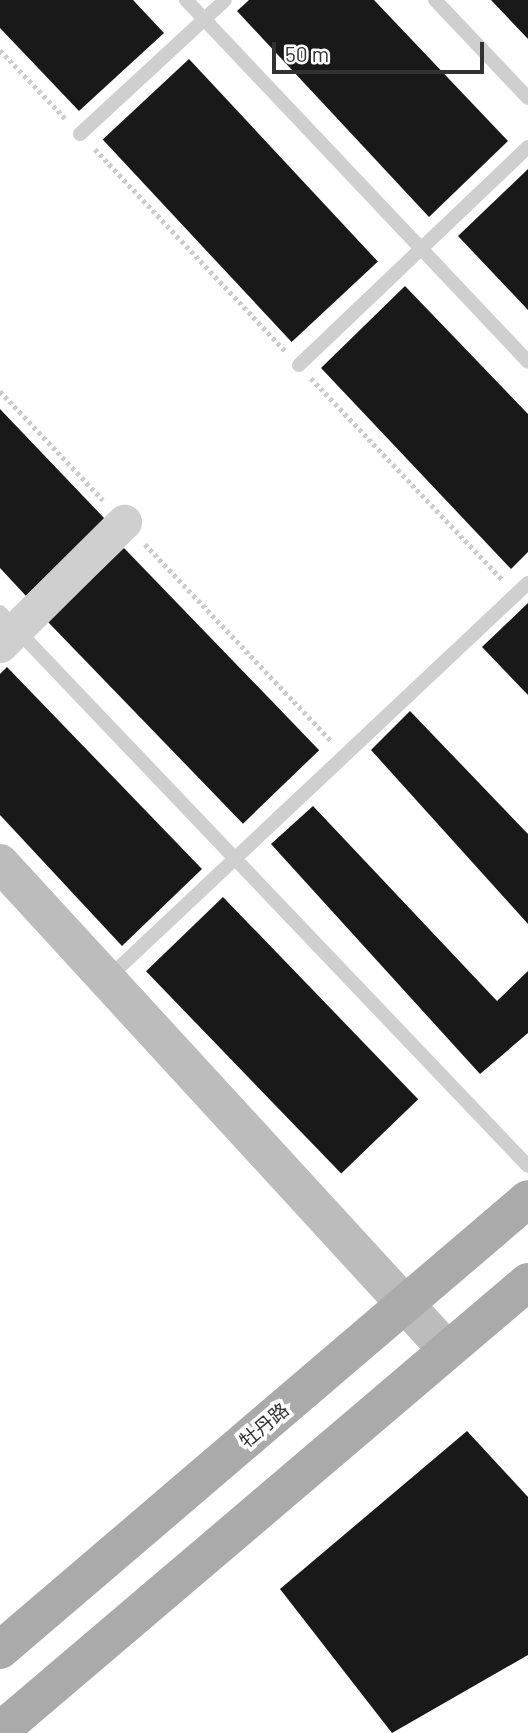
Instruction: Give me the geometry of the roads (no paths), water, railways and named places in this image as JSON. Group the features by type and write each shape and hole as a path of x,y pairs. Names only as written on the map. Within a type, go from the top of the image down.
{"main road":[{"path":"0,863 447,1350"},
{"name":"牡丹路","path":"0,1650 528,1199"},
{"path":"0,1731 528,1282"}],"street":[{"path":"5,629 124,522"}],"lane":[{"path":"186,0 528,362"},
{"path":"80,134 225,0"},
{"path":"435,0 528,98"},
{"path":"299,365 528,147"},
{"path":"107,979 528,583"},
{"path":"5,629 233,858 528,1166"}]}
